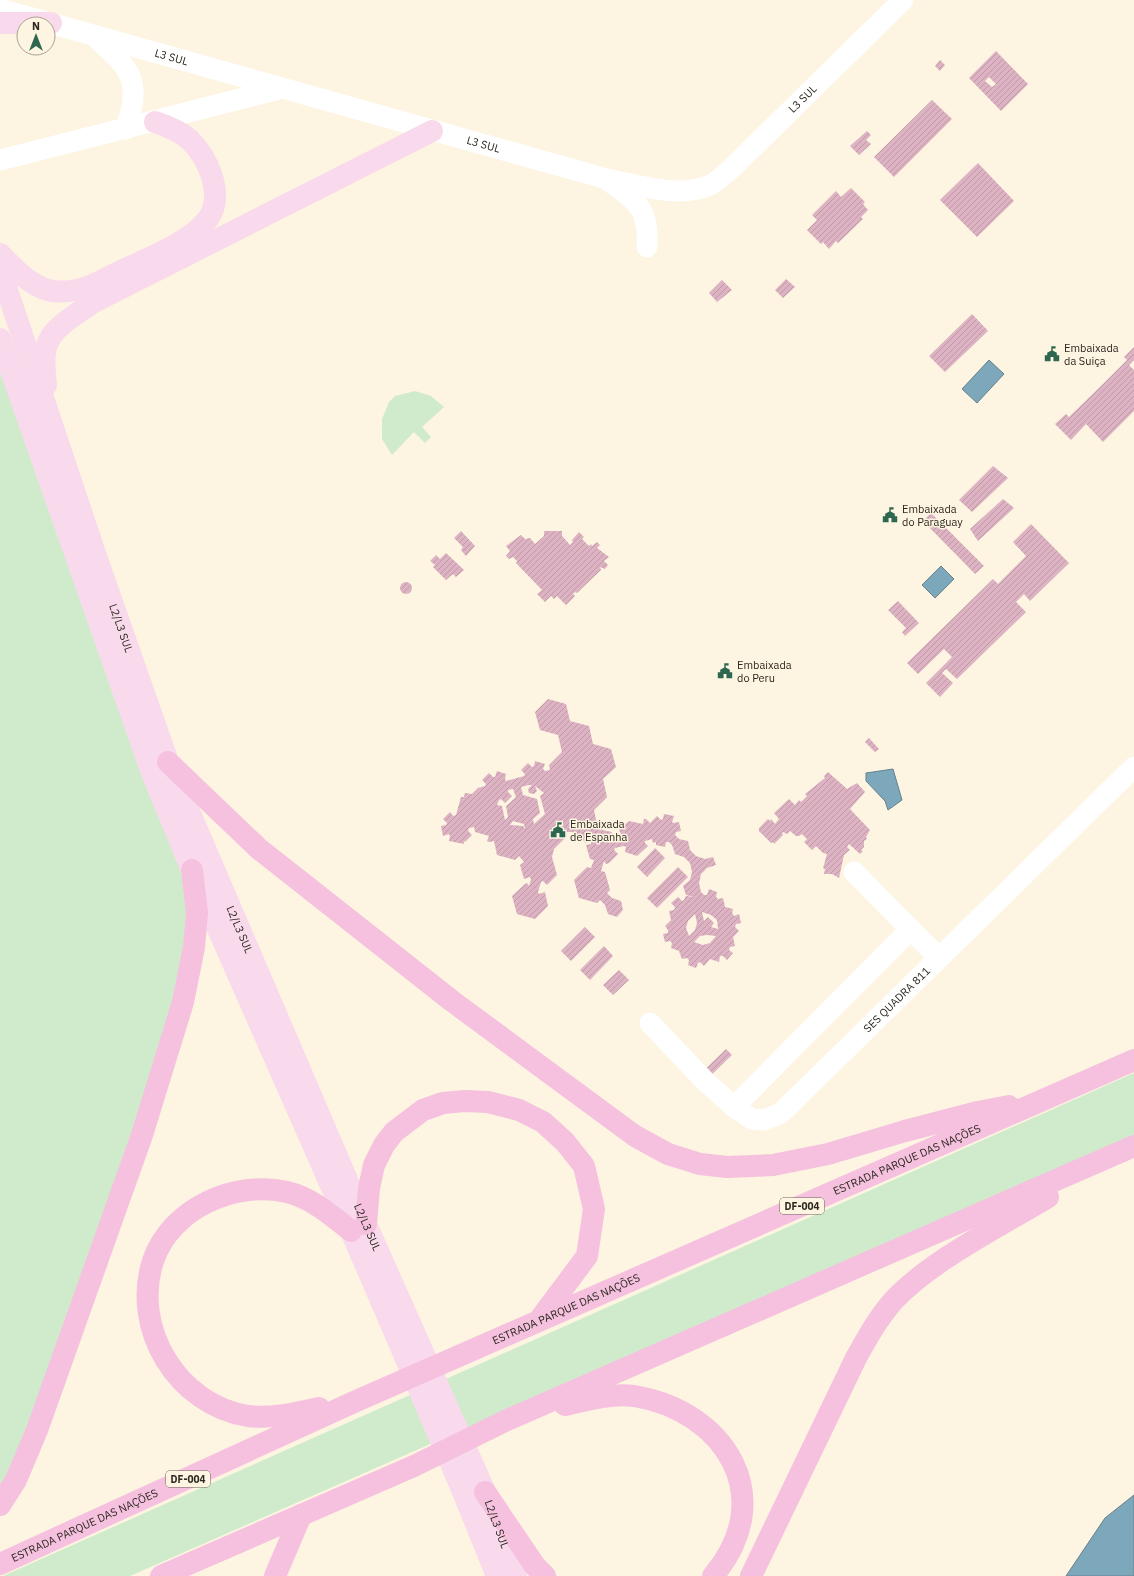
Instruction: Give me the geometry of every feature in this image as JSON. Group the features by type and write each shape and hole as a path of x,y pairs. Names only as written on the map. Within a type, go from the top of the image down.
{"highway":[{"path":"168,762 259,849 452,1001 635,1136 668,1154 700,1164 727,1167 773,1165 828,1154 905,1131 978,1112 1042,1101"},
{"path":"0,1505 16,1480 37,1430 142,1135 183,1002 195,940 196,913 192,870"},
{"name":"ESTRADA PARQUE DAS NAÇÕES","path":"0,1564 354,1402 1134,1060"},
{"path":"354,1402 269,1416 247,1416 212,1405 185,1385 170,1367 155,1339 148,1308 150,1273 153,1260 161,1245 183,1219 198,1207 214,1199 248,1190 287,1192 321,1207 358,1228 374,1165 384,1145 394,1132 424,1110 443,1103 488,1102 519,1110 543,1122 565,1142 584,1166 594,1209 587,1256 538,1322"},
{"path":"161,1576 414,1466 498,1424 1128,1149"},
{"path":"751,1576 856,1358 875,1325 895,1300 929,1271 972,1243 1128,1149"},
{"path":"498,1424 602,1398 632,1396 659,1402 692,1416 716,1435 735,1464 742,1491 742,1519 731,1547 713,1576"},
{"path":"485,1492 535,1566 545,1576"},
{"path":"275,1576 301,1515"}],"main road":[{"path":"0,23 16,23"},
{"path":"0,254 16,270 37,285 48,290 67,292 85,288 172,246 192,234 208,219 215,203 214,183 204,157 189,139 172,128 155,122"},
{"path":"48,410 44,364 48,342 63,324 92,303 236,232 432,131"},
{"name":"L2/L3 SUL","path":"0,269 98,562 168,762 358,1228 497,1576"},
{"name":"L2/L3 SUL","path":"0,339 152,773 192,870 358,1228 485,1492 516,1576"},
{"path":"0,369 23,405"}],"street":[{"name":"L3 SUL","path":"56,25 280,89 607,179 668,190 699,189 712,184 734,166 904,0"},
{"name":"L3 SUL","path":"0,9 26,16"},
{"path":"94,36 116,55 126,68 132,81 135,97 126,129"},
{"path":"0,160 155,122 280,89"},
{"path":"607,179 637,202 642,209 646,226 647,247"},
{"name":"SES QUADRA 811","path":"650,1023 706,1082 734,1107 752,1119 764,1120 781,1113 1134,767"},
{"path":"854,872 938,958"},
{"path":"734,1107 910,929"}],"green space":[{"path":"0,369 192,870 194,947 141,1135 0,1497"},
{"path":"415,391 431,396 444,407 422,427 431,437 425,443 414,432 392,455 382,439 382,419 389,402 395,396"},
{"path":"1134,1073 1134,1135 130,1576 3,1576"}],"water":[{"path":"989,360 1004,374 977,403 962,389"},
{"path":"941,566 954,579 935,598 922,585"},
{"path":"893,769 902,800 888,810 885,801 866,781 866,773"},
{"path":"1134,1495 1134,1576 1066,1576 1105,1518"}],"building":[{"path":"996,51 1028,84 1001,111 969,78","holes":["989,77 996,84 992,87 985,81"]},
{"path":"940,60 945,65 940,71 935,66"},
{"path":"932,100 952,119 894,177 874,157"},
{"path":"867,131 871,135 866,140 871,144 859,155 850,146"},
{"path":"978,163 1014,201 977,237 940,200"},
{"path":"851,188 865,202 863,204 868,210 861,217 863,219 838,243 836,241 829,249 823,242 821,244 807,230 817,220 812,215 836,191 841,197"},
{"path":"786,279 795,287 783,298 775,290"},
{"path":"722,280 732,290 717,302 709,293"},
{"path":"972,314 988,331 945,372 929,356"},
{"path":"1134,347 1134,360 1129,365 1134,370 1134,411 1103,442 1086,424 1071,440 1055,424 1066,414 1069,417 1104,383 1127,360 1124,357"},
{"path":"993,466 1008,478 972,512 959,500"},
{"path":"1003,499 1014,508 978,541 970,529"},
{"path":"931,513 984,566 975,574 923,521"},
{"path":"1031,524 1069,563 1030,601 1024,594 1016,602 1026,612 957,679 946,669 942,673 953,683 940,697 926,683 952,657 944,649 918,674 907,663 993,579 998,584 1026,556 1013,542"},
{"path":"461,531 475,546 466,556 461,550 463,547 454,538"},
{"path":"544,531 562,531 562,536 570,545 573,542 572,540 579,532 584,537 582,539 589,546 591,544 592,546 597,542 600,545 597,548 609,557 604,561 608,565 605,569 600,567 601,570 577,593 575,592 573,594 575,596 566,605 557,596 554,599 551,596 545,602 537,594 542,590 516,563 517,561 513,557 509,559 506,556 510,551 506,546 521,535 525,539 530,538 535,544 544,536"},
{"path":"446,553 464,570 456,577 453,574 446,580 433,567 435,565 430,561 436,555 440,559"},
{"path":"404,582 408,582 412,588 408,594 404,594 400,590 400,586"},
{"path":"898,601 919,623 905,636 902,632 906,628 888,610"},
{"path":"548,699 566,704 570,721 589,726 593,744 611,749 616,767 603,779 607,797 594,810 597,824 602,823 604,825 602,830 612,832 610,837 612,839 622,836 619,830 629,821 643,824 644,819 646,819 650,823 657,816 661,820 663,819 664,814 674,816 672,822 679,822 681,831 676,832 675,835 679,839 688,841 690,850 696,856 705,859 713,857 716,865 707,868 701,874 699,883 701,892 704,895 707,895 709,889 717,892 716,897 718,899 723,898 725,907 733,909 732,913 734,916 739,914 741,923 736,924 735,927 739,931 733,937 735,946 730,947 729,950 733,953 727,960 723,956 720,956 719,962 710,959 704,966 700,962 698,963 696,968 688,965 689,960 687,958 682,959 679,951 671,948 672,943 670,941 665,942 663,934 668,933 668,930 665,926 671,920 669,911 674,910 675,907 671,903 678,897 682,901 686,896 695,897 686,895 683,886 690,880 692,872 690,863 684,857 675,854 672,845 669,842 666,842 665,847 656,845 656,842 653,843 652,839 645,841 648,846 637,856 625,852 626,847 624,846 615,848 614,850 618,854 609,863 606,864 604,861 601,871 605,872 610,890 607,893 612,898 621,901 623,910 617,917 608,914 605,905 600,900 597,903 579,898 574,880 587,867 591,868 594,860 590,859 586,845 591,844 591,842 590,840 586,843 581,838 581,840 572,838 573,832 566,832 567,836 554,849 552,857 557,875 547,885 543,881 541,882 538,892 539,894 545,892 548,906 535,919 517,914 512,896 525,884 527,883 529,886 531,879 530,877 524,879 520,865 524,862 519,856 515,860 497,855 494,841 487,841 489,836 475,832 474,827 469,828 468,831 472,835 465,842 464,841 464,844 449,841 449,834 443,836 441,826 446,825 447,823 443,819 450,812 453,816 456,815 461,797 464,797 465,793 472,794 478,788 485,786 486,784 482,780 489,773 493,777 495,777 497,771 506,774 506,781 524,776 525,774 521,770 528,763 532,767 534,766 535,761 545,764 543,769 545,771 550,770 549,765 562,752 558,735 540,730 535,712","holes":["529,785 532,785 528,789 529,793 534,794 537,791 535,786 544,793 540,796 545,814 534,824 533,819 540,813 537,799 523,795 521,787","513,789 516,797 506,806 508,817 505,820 502,806 497,805 499,800 501,799 505,803 512,796 508,790","513,821 524,824 525,829 523,826 510,825","702,912 711,915 717,920 718,929 711,927 714,923 708,917 704,921","695,914 697,923 695,930 689,936 686,928 688,921","700,936 716,936 710,943 703,945 694,942"]},
{"path":"869,738 879,749 875,752 865,742"},
{"path":"828,772 847,789 857,783 865,792 850,809 870,830 866,837 867,839 864,841 864,847 861,850 863,851 860,854 849,844 847,847 850,850 844,855 839,878 832,874 824,874 825,869 823,868 827,854 823,853 816,846 812,850 804,842 807,839 802,834 796,836 790,831 787,834 783,832 783,835 774,844 773,842 771,843 759,831 759,828 768,819 770,821 771,819 775,824 779,819 774,813 789,799 795,805 799,800 801,802 807,796 805,794 825,778 824,776"},
{"path":"655,848 665,858 647,877 637,867"},
{"path":"678,867 688,877 657,908 647,898"},
{"path":"585,927 595,937 571,961 561,951"},
{"path":"604,946 613,956 590,980 580,970"},
{"path":"619,970 629,980 613,995 603,985"},
{"path":"726,1049 732,1055 701,1085 695,1079"}],"place":[{"name":"Embaixada da Suiça","path":"1052,354"},
{"name":"Embaixada do Paraguay","path":"890,515"},
{"name":"Embaixada do Peru","path":"725,671"},
{"name":"Embaixada de Espanha","path":"558,830"}]}
